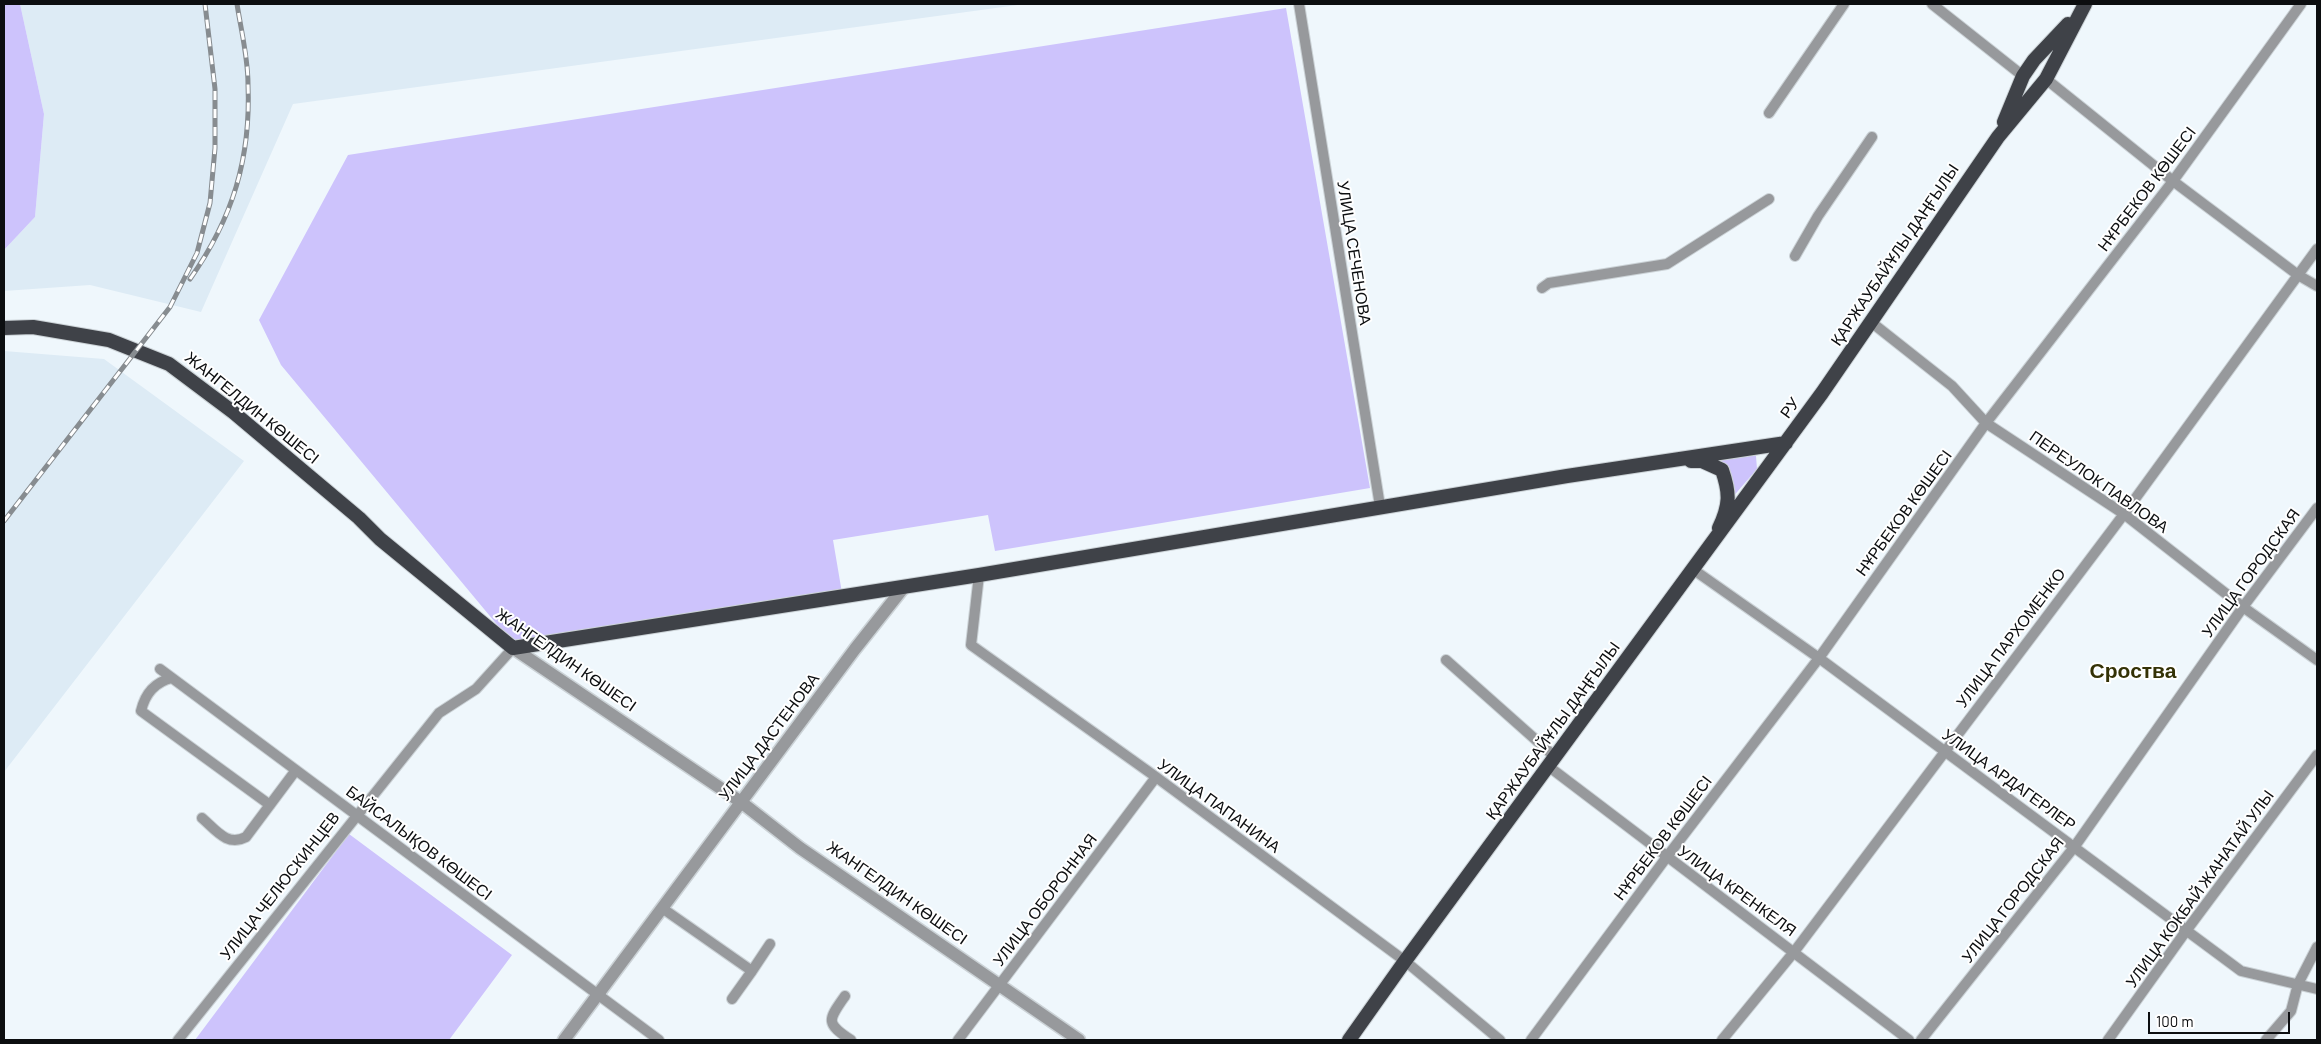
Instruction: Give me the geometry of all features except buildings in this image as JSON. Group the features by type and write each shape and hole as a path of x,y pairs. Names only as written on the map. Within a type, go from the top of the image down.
{"highway":[{"name":"ҚАРЖАУБАЙҰЛЫ ДАҢҒЫЛЫ","path":"1998,137 2021,82 2034,60 2083,7"},
{"name":"ҚАРЖАУБАЙҰЛЫ ДАҢҒЫЛЫ","path":"1822,393 1998,137 2048,75 2083,7"},
{"path":"2034,60 2048,75"},
{"path":"2021,82 2024,93 2032,96"},
{"name":"ЖАНГЕЛДИН КӨШЕСІ","path":"4,328 33,327 109,340 169,364 233,412 358,518 380,539 513,648"},
{"path":"1746,449 1775,438 1788,430 1822,393"},
{"name":"РУ","path":"1786,443 1822,393"},
{"path":"513,648 979,575 1380,506 1786,443"},
{"name":"ҚАРЖАУБАЙҰЛЫ ДАҢҒЫЛЫ","path":"1349,1040 1404,961 1705,556 1786,443"},
{"path":"1661,461 1702,460 1722,470 1729,490 1724,517 1705,556"}],"street":[{"name":"УЛИЦА СЕЧЕНОВА","path":"1300,4 1380,506"},
{"path":"1769,113 1844,4"},
{"path":"1932,4 2021,82"},
{"name":"НҰРБЕКОВ КӨШЕСІ","path":"1531,1040 1666,858 1819,658 1986,423 2173,181 2301,4"},
{"path":"2048,75 2173,181 2298,275 2317,286"},
{"path":"1795,256 1818,216 1872,137"},
{"path":"1542,288 1549,283 1667,264 1769,199"},
{"name":"УЛИЦА ПАРХОМЕНКО","path":"1722,1040 1794,952 2124,514 2317,249"},
{"name":"ПЕРЕУЛОК ПАВЛОВА","path":"1871,322 1952,386 1986,423 2124,514 2243,607 2317,660"},
{"name":"УЛИЦА ГОРОДСКАЯ","path":"1921,1040 2075,846 2243,607 2317,508"},
{"name":"УЛИЦА АРДАГЕРЛЕР","path":"1694,570 1819,658 2075,846 2241,971 2317,989"},
{"name":"УЛИЦА ПАПАНИНА","path":"979,575 971,645 1156,777 1404,961 1500,1040"},
{"name":"УЛИЦА ДАСТЕНОВА","path":"564,1040 904,587"},
{"name":"ЖАНГЕЛДИН КӨШЕСІ","path":"513,648 741,802 800,848 1079,1040"},
{"name":"УЛИЦА ЧЕЛЮСКИНЦЕВ","path":"178,1040 439,713 476,689 513,648"},
{"name":"УЛИЦА КРЕНКЕЛЯ","path":"1446,660 1551,761 1666,858 1909,1040"},
{"name":"БАЙСАЛЫҚОВ КӨШЕСІ","path":"160,669 659,1040"},
{"path":"172,678 164,680 148,693 142,711 270,805"},
{"name":"УЛИЦА КОКБАЙ ЖАНАТАЙ УЛЫ","path":"2108,1040 2186,931 2317,755"},
{"path":"202,818 226,840 240,840 246,837 296,770"},
{"name":"УЛИЦА ОБОРОННАЯ","path":"958,1040 1156,777"},
{"path":"662,908 752,971"},
{"path":"732,998 770,944"},
{"path":"2266,1040 2291,1011 2298,984 2317,947"},
{"path":"845,996 833,1013 832,1022 835,1029 851,1040"}],"shaded area":[{"path":"4,4 20,4 44,114 35,217 4,250"},
{"path":"20,4 1025,4 293,104 201,312 90,285 4,291 4,250 35,217 44,114"},
{"path":"1286,8 1370,488 995,551 988,515 833,540 842,593 518,642 499,627 281,365 259,320 348,155"},
{"path":"4,351 104,359 244,461 4,772"},
{"path":"1745,449 1756,456 1757,469 1731,499 1731,477 1721,463 1708,454"},
{"path":"349,834 512,955 449,1040 195,1040"}],"railway":[{"path":"4,521 170,307 197,253 210,203 215,148 215,89 205,4"},
{"path":"190,279 218,233 228,210 242,162 248,111 248,74 237,4"}],"district":[{"name":"Сроства","path":"2133,671"}]}
